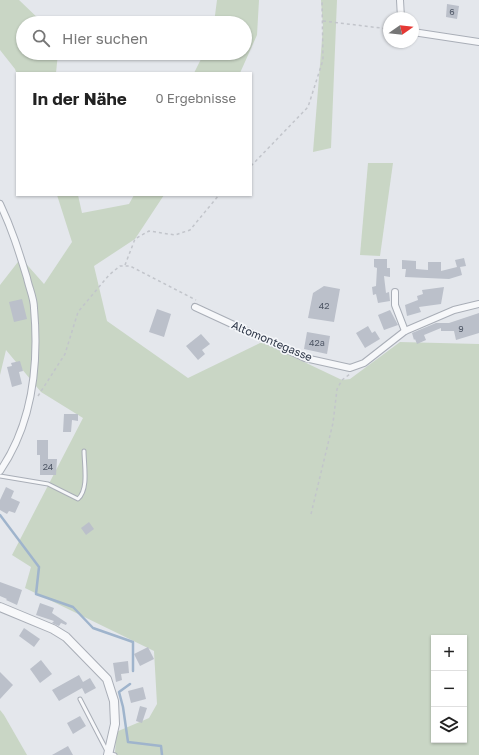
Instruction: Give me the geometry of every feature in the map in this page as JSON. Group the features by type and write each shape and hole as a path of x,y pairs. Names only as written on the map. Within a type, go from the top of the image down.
{"street":[{"path":"400,0 401,12"},
{"path":"419,33 479,42"},
{"path":"0,204 13,230 34,306 35,375 28,408 20,433 11,455 0,471"},
{"path":"395,292 395,305 405,331"},
{"name":"Altomontegasse","path":"195,307 305,358 350,368 364,363 405,331 454,310 479,304"},
{"path":"0,607 53,629 66,637 106,679 114,700 115,724 111,754"}],"lane":[{"path":"0,476 48,484 78,499 83,495 84,488 84,452"},
{"path":"80,699 111,754"}],"path":[{"path":"252,165 308,107 323,60 322,0"},
{"path":"323,21 383,28"},
{"path":"125,266 135,239 149,230 175,235 190,230 218,196"},
{"path":"37,398 65,354 78,312 109,275 120,266 130,266 200,302 195,307"},
{"path":"311,514 332,423 337,389 342,380 353,372"}],"green space":[{"path":"0,0 19,0 36,16 16,16 16,60 57,60 56,72 16,72 0,50"},
{"path":"217,0 259,0 257,35 252,46 252,16 215,16"},
{"path":"321,0 337,0 331,148 313,152 323,27"},
{"path":"200,60 246,60 240,72 194,72"},
{"path":"368,163 393,163 380,256 360,255"},
{"path":"57,196 78,196 82,213 129,204 133,196 163,196 135,239 94,266 107,321 188,378 262,342 342,380 350,379 400,342 479,344 479,755 115,755 116,732 149,718 157,704 154,651 25,588 31,567 12,555 83,418 41,392 6,350 0,375 0,285 21,258 44,284 72,242"},
{"path":"0,710 4,715 27,755 0,755"}],"building":[{"path":"447,4 459,6 457,19 446,17"},
{"path":"464,258 466,266 460,267 462,275 449,279 405,277 406,269 402,269 402,260 416,261 416,269 428,270 428,262 441,262 441,271 457,267 455,260"},
{"path":"374,259 387,259 387,268 390,268 390,277 384,276 386,293 389,292 390,301 378,303 376,294 373,295 372,287 376,286 377,268 374,267"},
{"path":"324,286 340,289 334,322 308,318 313,293"},
{"path":"444,287 441,304 419,307 421,312 407,316 405,305 418,300 417,296 423,294 422,290"},
{"path":"22,299 27,319 14,322 9,302"},
{"path":"157,309 171,314 164,337 149,332"},
{"path":"390,310 398,325 384,330 378,315"},
{"path":"479,313 479,333 456,340 454,331 441,331 441,328 424,335 426,340 417,344 415,339 414,340 412,333 436,323 449,323"},
{"path":"368,326 372,333 375,331 380,339 365,348 356,333"},
{"path":"307,332 330,336 327,354 304,349"},
{"path":"201,334 210,344 202,350 205,354 198,360 186,346"},
{"path":"20,361 23,371 19,372 22,384 12,387 7,367 12,366 11,363"},
{"path":"64,414 78,414 78,421 72,420 71,432 63,432"},
{"path":"37,440 48,440 48,459 57,459 56,475 40,475 40,455 37,455"},
{"path":"6,487 14,491 11,498 20,502 15,513 9,511 7,514 0,510 0,500"},
{"path":"89,522 94,529 86,535 81,528"},
{"path":"0,582 22,590 17,605 0,596"},
{"path":"40,603 54,608 52,613 67,623 66,625 61,623 59,626 52,623 54,621 36,615"},
{"path":"24,628 40,639 34,647 19,636"},
{"path":"148,647 154,659 140,666 134,654"},
{"path":"41,660 52,674 40,683 30,669"},
{"path":"128,661 129,673 121,674 122,680 116,682 113,663"},
{"path":"0,672 13,685 0,699"},
{"path":"79,675 83,682 90,678 96,688 85,694 82,688 59,701 52,690"},
{"path":"143,687 146,699 131,703 128,691"},
{"path":"140,706 147,708 142,723 136,721"},
{"path":"80,716 86,726 73,734 67,723"},
{"path":"68,746 73,755 52,755"}],"waterway":[{"path":"0,515 39,567 36,594 73,607 93,628 133,642 133,671"},
{"path":"130,684 119,692 123,707 128,742 161,746 162,755"}]}
